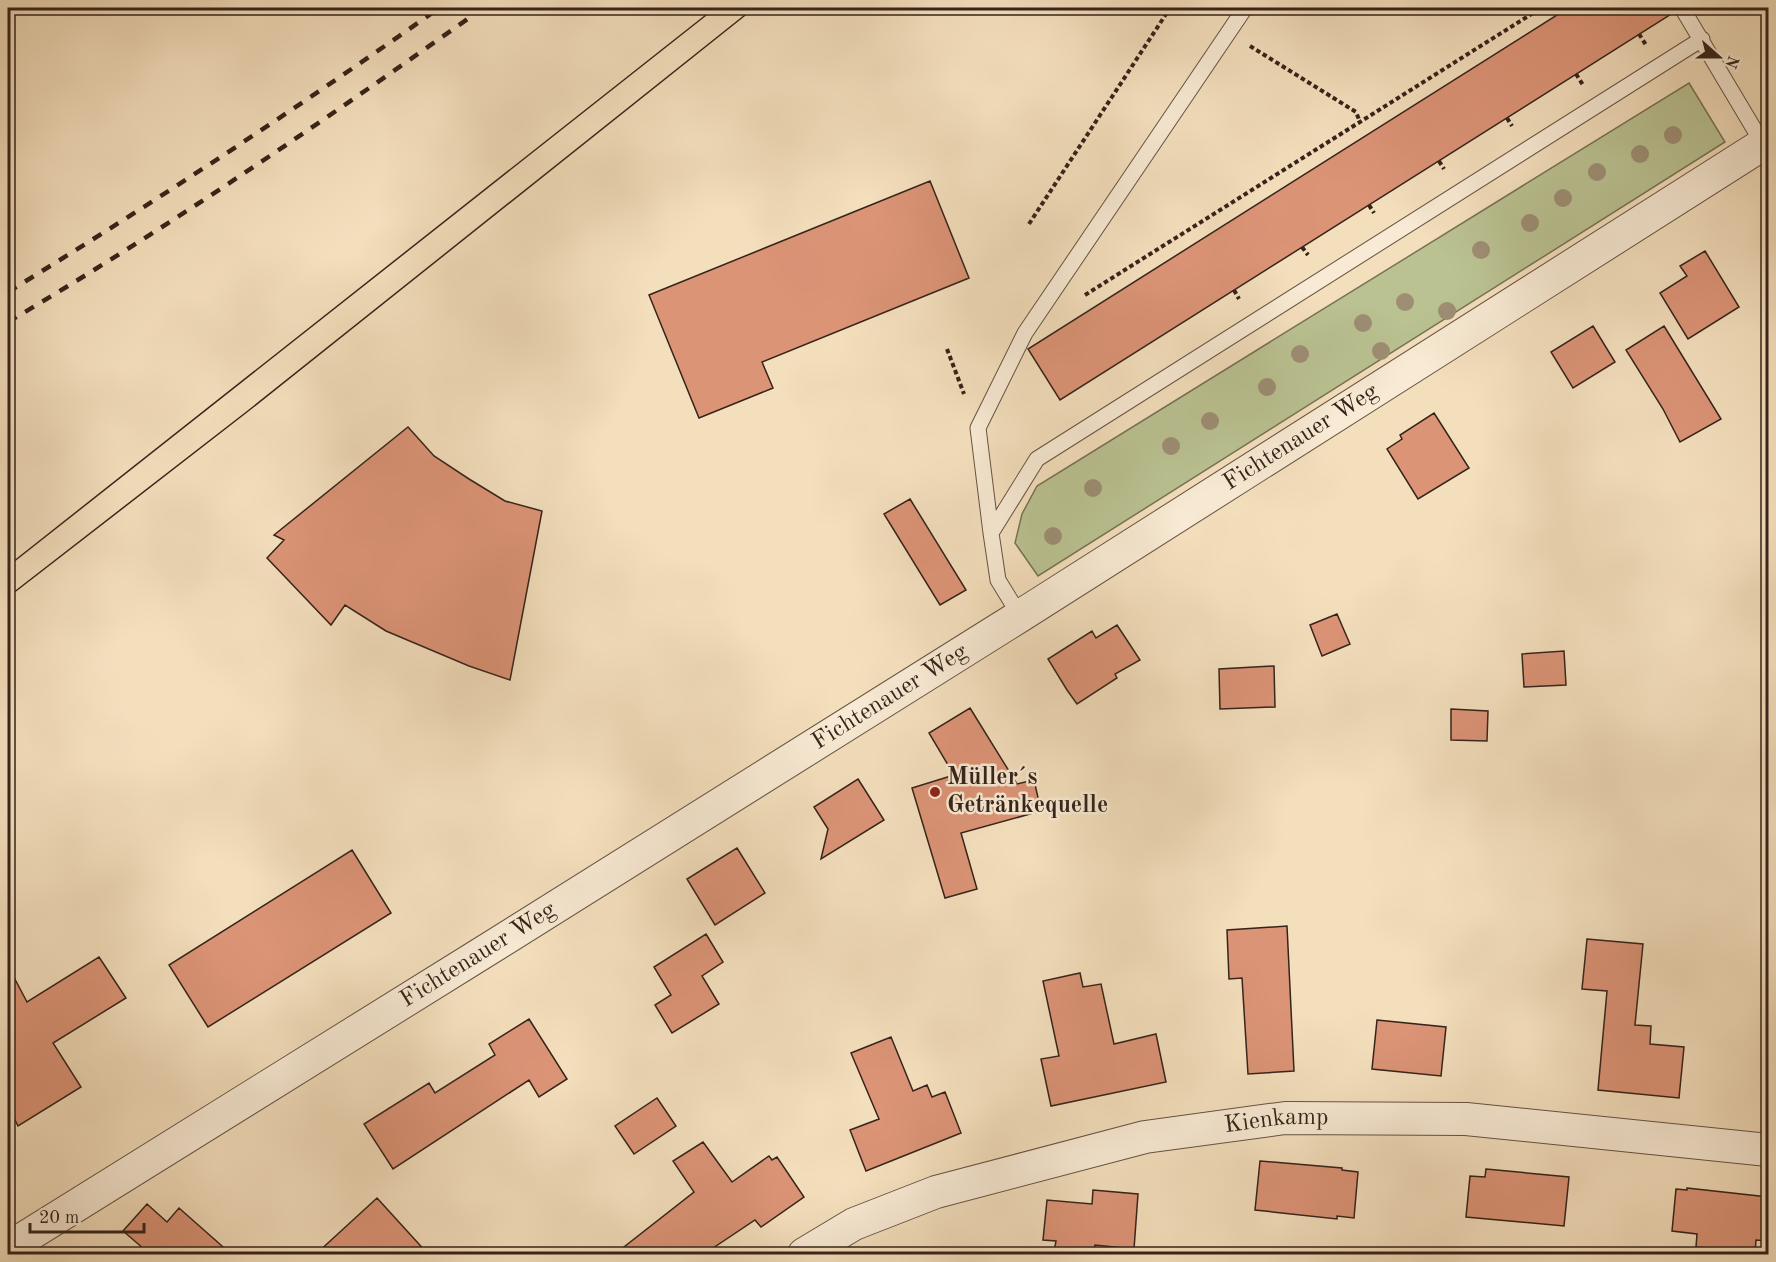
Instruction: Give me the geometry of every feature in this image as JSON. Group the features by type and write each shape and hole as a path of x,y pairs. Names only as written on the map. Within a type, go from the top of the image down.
{"street":[{"name":"Fichtenauer Weg","path":"21,1247 1766,142"},
{"name":"Kienkamp","path":"804,1254 854,1224 936,1192 1145,1137 1285,1118 1466,1119 1768,1150"}],"lane":[{"path":"1020,616 998,580 978,428 1025,333 1245,8"},
{"path":"1682,8 1766,142"},
{"path":"991,533 1037,459 1701,39"}],"path":[{"path":"1029,224 1170,8"},
{"path":"1084,296 1541,8"},
{"path":"1229,32 1356,112 1360,122"},
{"path":"947,349 978,428"}],"green space":[{"path":"1689,83 1725,142 1038,576 1015,543 1022,514 1037,486"}],"building":[{"path":"1568,8 1672,8 1673,13 1060,400 1028,349"},
{"path":"930,181 969,278 762,362 773,388 699,418 649,295"},
{"path":"1705,251 1739,307 1688,339 1660,293 1687,276 1680,266"},
{"path":"1593,326 1615,362 1573,388 1551,352"},
{"path":"1664,326 1721,419 1680,442 1663,409 1626,350"},
{"path":"1434,413 1469,468 1418,499 1387,449 1402,439 1400,435"},
{"path":"408,427 434,456 469,479 505,501 542,511 510,680 469,666 386,631 345,605 331,625 267,558 284,540 274,535"},
{"path":"910,499 966,590 940,605 884,514"},
{"path":"1337,614 1350,644 1322,656 1310,625"},
{"path":"1117,625 1140,660 1115,674 1117,678 1077,704 1048,659 1092,631 1096,638"},
{"path":"1564,651 1566,685 1524,687 1522,654"},
{"path":"1274,666 1275,707 1220,709 1219,669"},
{"path":"970,708 1017,784 1034,780 1041,811 961,833 977,889 945,898 912,788 954,775 929,733"},
{"path":"1451,709 1488,711 1487,741 1451,740"},
{"path":"858,779 884,820 821,859 828,829 814,807"},
{"path":"737,848 765,893 715,925 687,879"},
{"path":"352,850 391,913 208,1027 169,965"},
{"path":"1287,926 1294,1071 1248,1074 1242,978 1229,979 1227,930"},
{"path":"706,934 723,962 702,976 719,1004 672,1033 655,1005 671,995 654,967"},
{"path":"1587,939 1643,944 1635,1025 1651,1026 1650,1044 1684,1047 1679,1098 1598,1090 1607,991 1582,989"},
{"path":"99,957 126,998 53,1043 81,1087 18,1126 8,1106 8,966 27,1002"},
{"path":"1080,973 1083,987 1101,984 1114,1044 1156,1034 1166,1082 1051,1106 1041,1059 1059,1056 1043,981"},
{"path":"529,1019 567,1079 539,1097 529,1080 393,1169 364,1124 429,1083 435,1093 495,1055 489,1044"},
{"path":"1377,1020 1446,1027 1441,1076 1372,1069"},
{"path":"891,1037 913,1091 927,1085 932,1097 945,1092 961,1133 866,1171 850,1130 879,1119 851,1053"},
{"path":"657,1098 676,1126 634,1154 615,1126"},
{"path":"703,1142 732,1182 769,1156 772,1160 777,1157 804,1197 761,1227 755,1220 704,1254 615,1254 694,1192 673,1161"},
{"path":"1260,1161 1342,1168 1342,1170 1358,1172 1354,1218 1337,1216 1337,1219 1255,1210"},
{"path":"1486,1169 1569,1177 1564,1226 1466,1217 1470,1176 1485,1177"},
{"path":"1687,1188 1768,1197 1768,1241 1756,1240 1755,1253 1696,1247 1697,1234 1672,1231 1676,1189 1687,1190"},
{"path":"1093,1190 1138,1194 1134,1249 1095,1245 1094,1254 1057,1254 1054,1252 1056,1241 1043,1240 1047,1200 1092,1204"},
{"path":"377,1198 428,1254 316,1254"},
{"path":"147,1204 167,1222 179,1208 231,1254 139,1254 144,1249 123,1231"}],"tram line":[{"path":"8,566 715,8"},
{"path":"8,597 248,411 754,8"}],"railway":[{"path":"8,292 118,224 226,153 439,8"},
{"path":"8,322 129,248 248,170 483,8"}],"place":[{"name":"Müller´s Getränkequelle","path":"935,792"}]}
